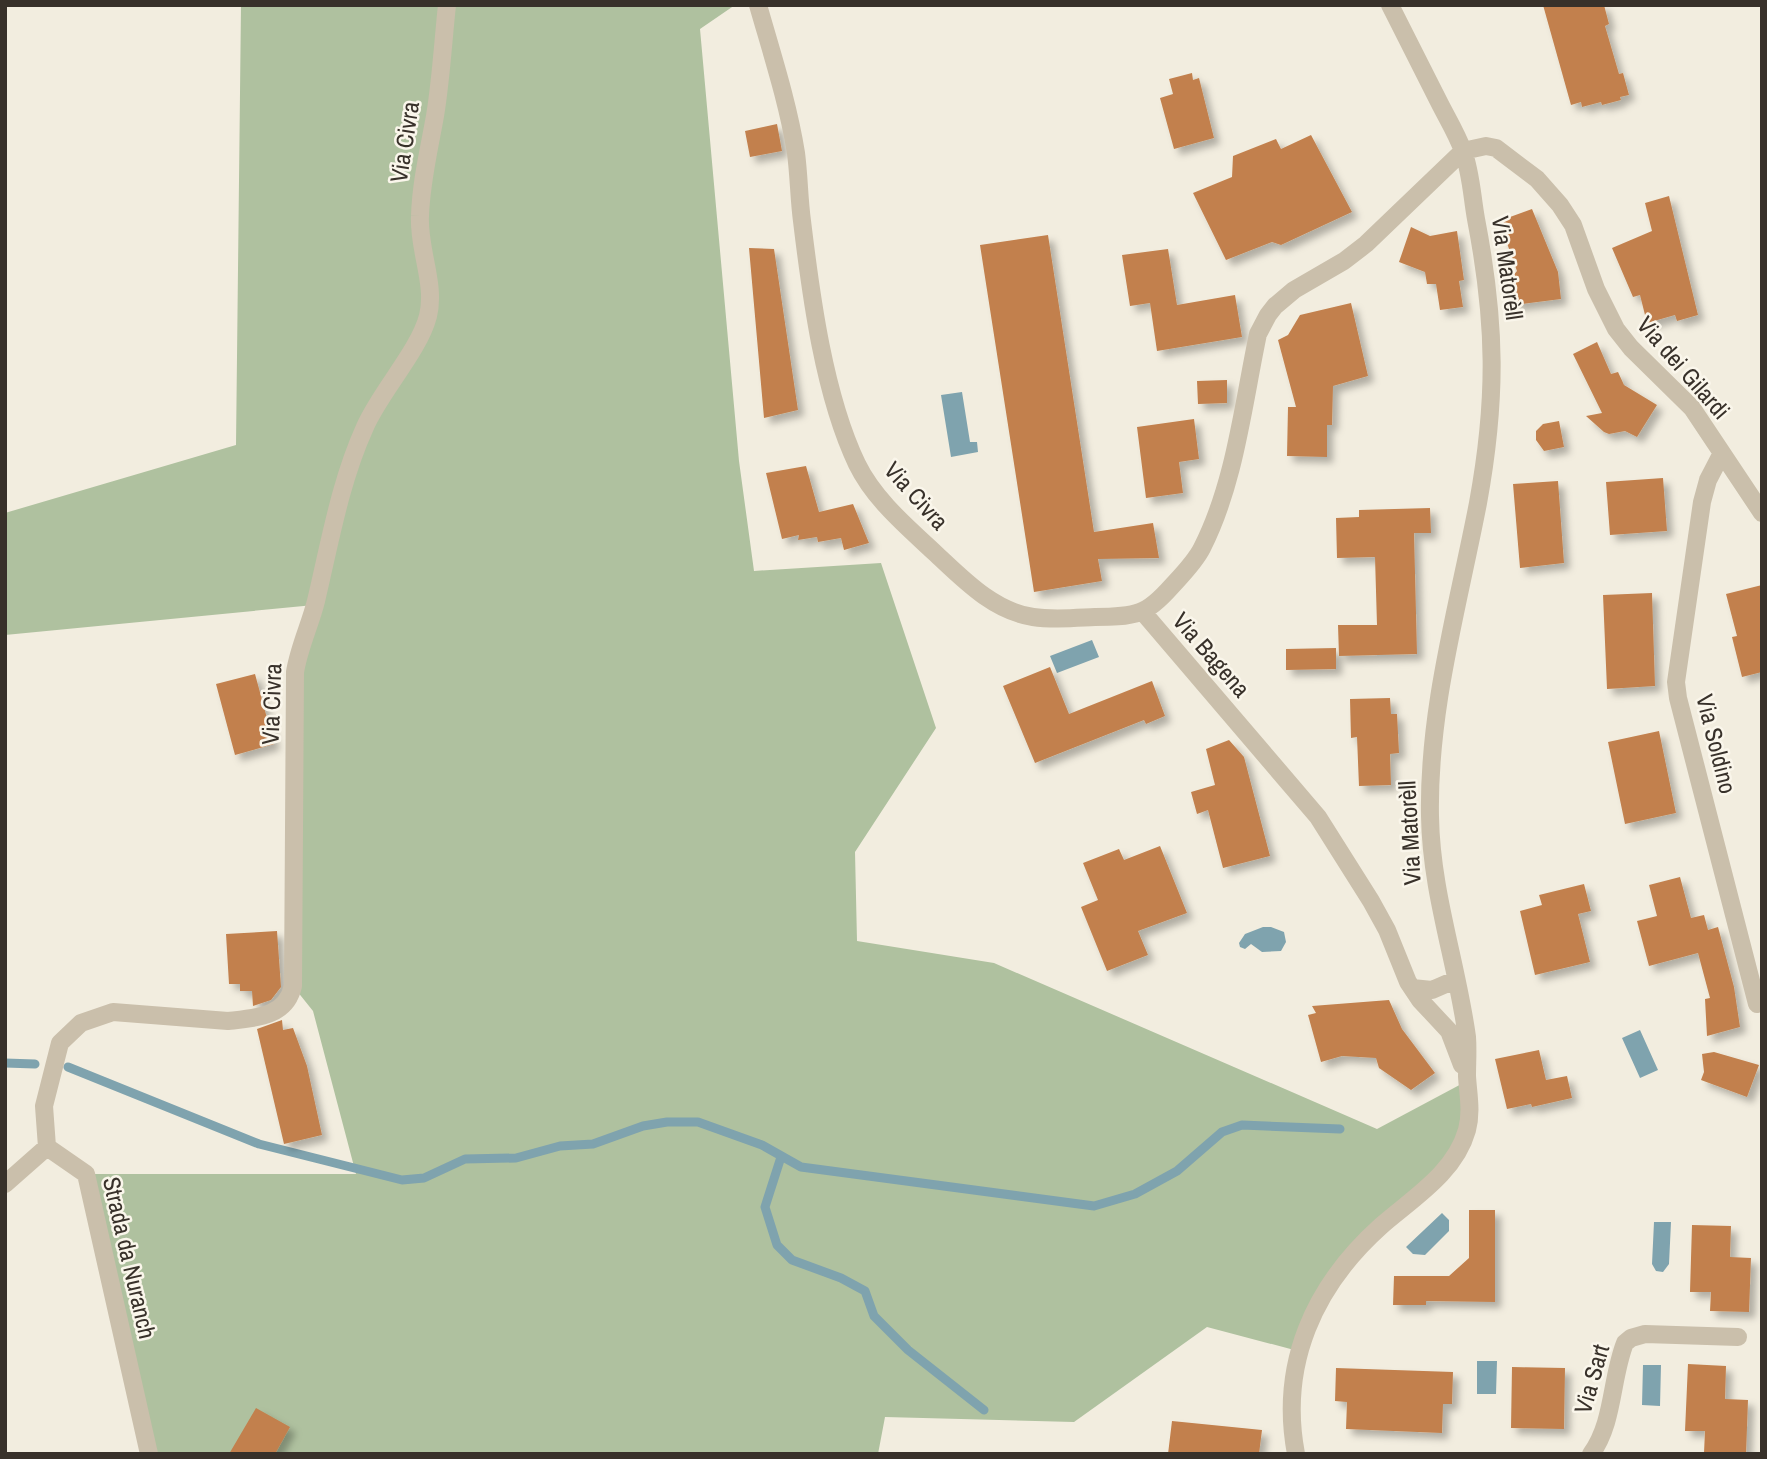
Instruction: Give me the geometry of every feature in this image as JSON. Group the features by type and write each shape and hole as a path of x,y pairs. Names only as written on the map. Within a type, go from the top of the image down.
{"street":[{"name":"Via Civra","path":"47,1147 44,1105 60,1043 81,1023 113,1012 228,1021 246,1019 267,1015 284,1006 291,997 295,672 352,459 365,425 414,345 428,315 429,288 419,219 422,183 435,114 447,5"},
{"name":"Via Civra","path":"758,5 796,153 811,297 825,362 841,422 857,464 873,490 902,522 963,579 1008,610 1030,617 1049,619 1102,617 1142,611"},
{"name":"Via Matorèll","path":"1296,1454 1291,1405 1292,1378 1308,1325 1322,1298 1354,1253 1378,1228 1436,1181 1453,1160 1469,1125 1471,1104 1467,1081 1467,1039 1431,862 1429,812 1433,737 1442,677 1486,459 1493,382 1493,346 1485,267 1463,151 1390,5"},
{"name":"Via dei Gilardi","path":"1463,151 1486,146 1496,148 1537,179 1560,205 1573,225 1596,289 1616,329 1631,348 1692,408 1762,513"},
{"name":"Via Bagena","path":"1463,151 1366,244 1294,290 1268,314 1258,334 1230,470 1202,549 1171,587 1142,611 1318,817 1377,911 1412,988 1448,1031 1467,1081"},
{"name":"Via Soldino","path":"1722,453 1702,502 1676,682 1757,1004"},
{"path":"1412,988 1432,990 1455,980"},
{"path":"5,1184 47,1147"},
{"name":"Strada da Nuranch","path":"47,1147 86,1174 149,1454"},
{"name":"Via Sart","path":"1591,1454 1599,1443 1620,1355 1625,1343 1631,1338 1644,1334 1738,1337"}],"green space":[{"path":"241,5 735,5 700,29 739,461 754,571 881,563 936,728 855,852 857,941 994,963 1377,1129 1467,1081 1463,1142 1354,1253 1298,1351 1207,1327 1074,1422 885,1417 878,1454 149,1454 86,1174 356,1174 313,1011 293,986 295,672 314,605 5,635 5,513 236,445"}],"water":[{"path":"962,392 970,442 977,442 978,452 951,457 941,395"},
{"path":"1092,640 1099,657 1057,673 1050,656"},
{"path":"1263,927 1284,932 1286,942 1281,951 1262,952 1251,944 1245,949 1240,947 1239,943 1245,934"},
{"path":"1640,1030 1658,1070 1640,1078 1622,1038"},
{"path":"1442,1213 1449,1220 1449,1231 1425,1255 1413,1254 1406,1247"},
{"path":"1654,1222 1671,1222 1669,1264 1663,1272 1656,1271 1652,1264"},
{"path":"1477,1361 1497,1361 1496,1394 1477,1394"},
{"path":"1643,1365 1661,1365 1660,1406 1642,1405"}],"building":[{"path":"1543,5 1604,5 1609,24 1605,26 1619,74 1623,73 1629,95 1602,105 1601,102 1582,107 1581,102 1571,105"},
{"path":"1192,73 1193,80 1199,78 1214,138 1174,149 1160,98 1173,94 1169,79"},
{"path":"777,124 782,151 750,157 745,131"},
{"path":"1311,135 1352,212 1281,245 1272,242 1226,260 1193,193 1232,177 1233,156 1276,139 1281,149"},
{"path":"1669,196 1698,315 1677,321 1675,315 1647,323 1640,295 1633,297 1612,248 1652,231 1645,203"},
{"path":"1532,209 1558,272 1561,299 1514,305 1511,278 1517,271 1499,221"},
{"path":"1411,227 1430,236 1457,231 1464,280 1459,281 1463,307 1440,310 1436,284 1427,284 1425,272 1399,262"},
{"path":"1048,235 1094,532 1153,523 1159,558 1098,559 1102,581 1034,592 980,245"},
{"path":"749,248 774,249 798,410 764,418"},
{"path":"1168,249 1177,305 1235,295 1242,337 1157,351 1150,303 1130,306 1122,255"},
{"path":"1351,303 1368,376 1333,386 1332,425 1327,425 1327,457 1287,456 1288,407 1296,407 1278,340 1288,335 1300,315"},
{"path":"1597,342 1611,374 1618,372 1624,385 1657,405 1637,437 1625,431 1609,434 1604,432 1586,416 1602,413 1573,354"},
{"path":"1227,380 1227,403 1198,404 1197,381"},
{"path":"1194,419 1199,459 1179,462 1183,493 1146,498 1137,427"},
{"path":"1559,421 1564,447 1544,451 1536,440 1536,431 1543,424"},
{"path":"806,466 819,512 853,504 869,543 844,550 841,538 818,542 817,537 798,540 799,535 782,539 766,473"},
{"path":"1663,478 1667,531 1610,535 1606,482"},
{"path":"1558,481 1564,563 1520,568 1513,484"},
{"path":"1430,508 1431,533 1414,533 1417,654 1339,656 1338,625 1377,625 1375,557 1337,558 1336,518 1359,517 1359,510"},
{"path":"1762,585 1762,672 1742,677 1732,637 1737,636 1726,594"},
{"path":"1652,593 1655,686 1607,689 1603,595"},
{"path":"1336,648 1336,669 1286,670 1286,649"},
{"path":"1050,667 1069,714 1152,681 1165,716 1146,724 1144,720 1035,763 1003,686"},
{"path":"255,674 274,744 235,755 216,684"},
{"path":"1390,698 1391,714 1397,714 1399,753 1390,754 1391,785 1359,786 1357,737 1351,738 1350,699"},
{"path":"1659,731 1676,813 1625,824 1608,742"},
{"path":"1229,740 1244,757 1270,856 1223,868 1208,810 1197,814 1191,792 1215,785 1206,749"},
{"path":"1160,846 1187,913 1138,931 1148,955 1107,971 1081,907 1098,900 1083,863 1119,849 1124,860"},
{"path":"1680,877 1691,918 1704,915 1708,930 1718,927 1734,987 1740,1027 1707,1036 1705,999 1710,998 1698,953 1649,966 1637,921 1657,916 1649,885"},
{"path":"1584,884 1591,911 1578,914 1590,962 1535,975 1520,911 1542,905 1539,895"},
{"path":"277,931 281,987 271,1000 253,1006 252,991 240,991 240,984 229,984 226,934"},
{"path":"1389,1000 1402,1029 1435,1073 1411,1090 1379,1068 1376,1058 1342,1056 1321,1062 1308,1015 1316,1013 1312,1006"},
{"path":"282,1020 283,1030 293,1028 307,1066 322,1135 284,1144 257,1029"},
{"path":"1539,1050 1546,1080 1567,1076 1572,1098 1532,1107 1531,1104 1507,1109 1495,1059"},
{"path":"1714,1052 1759,1065 1747,1097 1701,1080 1704,1072 1702,1054"},
{"path":"1469,1210 1495,1210 1495,1302 1426,1301 1426,1305 1393,1305 1394,1276 1449,1276 1469,1258"},
{"path":"1692,1225 1731,1226 1730,1257 1751,1258 1749,1312 1710,1311 1711,1292 1690,1292"},
{"path":"1688,1364 1726,1366 1725,1399 1748,1400 1746,1454 1704,1453 1705,1431 1685,1431"},
{"path":"1512,1367 1565,1368 1564,1429 1511,1428"},
{"path":"1336,1368 1453,1372 1452,1404 1443,1404 1442,1433 1346,1429 1347,1402 1335,1401"},
{"path":"256,1408 290,1427 275,1454 229,1454"},
{"path":"1172,1421 1262,1430 1259,1454 1168,1454"}],"waterway":[{"path":"5,1063 35,1064"},
{"path":"68,1067 259,1144 402,1180 424,1178 465,1159 516,1158 560,1146 593,1144 643,1126 667,1122 698,1122 762,1145 801,1167 1094,1206 1135,1194 1177,1171 1222,1132 1242,1125 1340,1129"},
{"path":"781,1157 765,1207 777,1245 792,1260 841,1278 865,1291 874,1316 908,1350 984,1410"}]}
